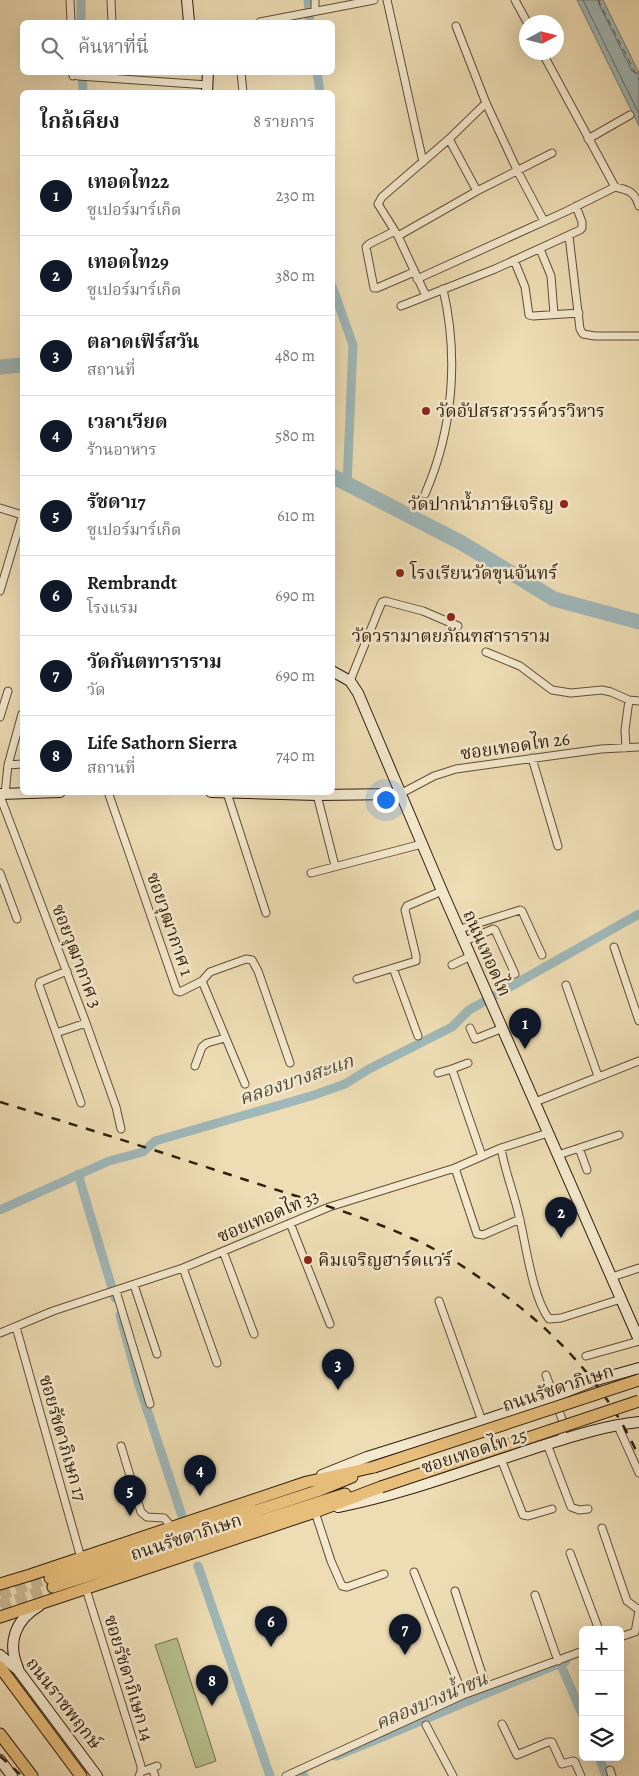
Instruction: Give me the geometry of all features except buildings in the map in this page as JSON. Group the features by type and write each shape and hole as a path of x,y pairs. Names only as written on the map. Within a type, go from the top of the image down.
{"main road":[{"path":"187,0 189,20"},
{"path":"207,89 208,75"},
{"path":"335,673 350,681"},
{"name":"ถนนเทอดไท","path":"350,681 358,693 442,891 639,1340"},
{"path":"2,795 20,794"},
{"path":"335,795 400,794"},
{"path":"307,1482 367,1457 482,1421 593,1381 639,1368"},
{"name":"ถนนรัชดาภิเษก","path":"381,1487 323,1500 52,1583 320,1490 374,1467 639,1380"},
{"name":"ถนนรัชดาภิเษก","path":"0,1617 317,1512 381,1487 639,1401"},
{"name":"ซอยเทอดไท 25","path":"317,1512 386,1496 547,1444 617,1424 639,1422"},
{"name":"ถนนรัชดาภิเษก","path":"2,1583 307,1482 374,1467"},
{"path":"18,1670 13,1647 14,1633 21,1621 31,1611 48,1601"},
{"name":"ถนนราชพฤกษ์","path":"0,1655 18,1670 97,1776"},
{"name":"ถนนราชพฤกษ์","path":"0,1667 82,1776"},
{"path":"0,1734 32,1776"},
{"path":"0,1760 12,1776"}],"street":[{"path":"70,0 71,20"},
{"path":"111,0 112,20"},
{"path":"314,11 316,0"},
{"path":"270,20 374,0"},
{"path":"387,0 423,162"},
{"path":"515,0 523,15"},
{"path":"456,26 486,103 544,222"},
{"path":"546,60 615,187"},
{"path":"78,75 207,89"},
{"path":"241,75 243,90"},
{"path":"426,296 396,233 378,202 450,139 486,103"},
{"path":"588,139 630,115"},
{"path":"450,139 477,191"},
{"path":"552,153 396,233 369,244 366,247 374,288 415,275 544,222 615,187 628,191 636,197 639,206"},
{"path":"402,306 569,236 582,228 582,222 576,206"},
{"path":"569,236 580,329 583,334 639,336"},
{"path":"540,249 552,280 554,314"},
{"path":"514,260 524,283 529,315 579,313"},
{"path":"425,494 440,456 451,388 453,355 448,307 443,289"},
{"path":"0,508 20,515"},
{"path":"0,591 20,523"},
{"path":"350,681 382,602 385,601 422,611 458,626"},
{"path":"486,652 520,666 552,690 571,693 602,690 629,700 639,701"},
{"path":"0,717 8,691"},
{"path":"626,748 625,730 629,700"},
{"path":"2,795 20,721"},
{"name":"ซอยเทอดไท 26","path":"400,794 434,776 456,769 532,758 639,747"},
{"path":"532,758 558,846"},
{"path":"8,765 20,764"},
{"name":"ซอยวุฒากาศ 3","path":"2,795 119,1114 121,1129"},
{"name":"ซอยวุฒากาศ 1","path":"109,795 177,991 180,992 202,981 245,1084"},
{"path":"228,795 266,913"},
{"path":"317,795 334,862"},
{"path":"311,873 422,844"},
{"path":"0,873 17,919"},
{"path":"357,979 416,960 405,914 407,906 442,891"},
{"path":"460,929 520,910 542,955"},
{"path":"465,941 493,929 495,930 515,974"},
{"path":"614,947 639,1020"},
{"path":"452,965 471,956"},
{"path":"202,981 210,972 246,959 252,960 258,971 290,1063"},
{"path":"393,968 418,1036"},
{"path":"67,971 39,984 82,1103"},
{"path":"566,985 598,1076"},
{"path":"56,1033 86,1023"},
{"path":"470,1028 475,1039 503,1028"},
{"path":"195,1066 202,1047 207,1043 225,1038"},
{"path":"535,1102 639,1061"},
{"path":"438,1073 468,1063"},
{"path":"452,1069 482,1156"},
{"name":"ซอยเทอดไท 33","path":"0,1333 52,1311 183,1268 328,1207 455,1168 501,1148 548,1133"},
{"path":"558,1155 619,1135"},
{"path":"501,1148 520,1219 526,1250 542,1305 549,1319 561,1318 621,1299"},
{"path":"579,1148 587,1170"},
{"path":"455,1168 477,1234 483,1235 520,1219"},
{"path":"290,1223 330,1324"},
{"path":"223,1251 254,1334"},
{"path":"183,1268 217,1363"},
{"path":"612,1277 639,1268"},
{"path":"134,1285 157,1354"},
{"path":"114,1292 150,1404"},
{"path":"439,1301 482,1421"},
{"name":"ซอยรัชดาภิเษก 17","path":"16,1326 81,1558"},
{"path":"586,1356 639,1340"},
{"path":"546,1374 563,1422 562,1440"},
{"path":"617,1424 639,1473"},
{"path":"547,1444 571,1507 579,1510 588,1509"},
{"path":"120,1446 141,1512 146,1516 164,1518 172,1527"},
{"path":"501,1459 523,1515 528,1516 552,1509"},
{"path":"317,1512 331,1561 342,1586 347,1587 384,1574"},
{"path":"602,1528 627,1601 639,1610 635,1632 624,1636"},
{"path":"570,1553 597,1626"},
{"path":"414,1572 463,1695"},
{"name":"ซอยรัชดาภิเษก 14","path":"86,1589 141,1766 140,1774"},
{"path":"455,1591 486,1686"},
{"path":"534,1595 558,1661"},
{"path":"287,1775 463,1695 579,1653"},
{"path":"502,1724 517,1755 552,1742 562,1764 575,1762 581,1776"},
{"path":"426,1725 453,1776"},
{"path":"140,1774 154,1767 155,1776"}],"green space":[{"path":"177,1638 216,1761 196,1768 155,1645"}],"water":[{"path":"577,0 603,0 639,73 639,126"}],"waterway":[{"path":"81,0 81,20"},
{"path":"308,0 310,20"},
{"path":"82,75 83,90"},
{"path":"317,75 320,90"},
{"path":"335,294 353,345 347,485"},
{"path":"0,367 20,365"},
{"path":"335,478 462,543 554,599 639,622"},
{"name":"คลองบางสะแก","path":"0,1210 109,1161 143,1152 155,1141 311,1096 345,1084 369,1069 452,1027 469,1010 639,914"},
{"path":"78,1174 115,1298"},
{"path":"120,1315 139,1385 182,1516"},
{"path":"198,1566 270,1776"},
{"name":"คลองบางน้ำชน","path":"336,1756 566,1661"},
{"path":"560,1663 579,1707"},
{"path":"600,1761 606,1776"},
{"name":"คลองบางน้ำชน","path":"301,1771 304,1776"}],"ferry route":[{"path":"598,0 639,80"}],"tunnel":[{"path":"0,1595 50,1578"},
{"path":"0,1605 53,1587"}],"railway":[{"path":"0,1102 329,1207 371,1221 421,1242 466,1268 508,1297 553,1336 593,1380 626,1430 639,1457"},
{"path":"0,1756 22,1776"}],"place":[{"name":"วัดอัปสรสวรรค์วรวิหาร","path":"426,411"},
{"name":"วัดปากน้ำภาษีเจริญ","path":"564,504"},
{"name":"โรงเรียนวัดขุนจันทร์","path":"400,573"},
{"name":"วัดวรามาตยภัณฑสาราราม","path":"451,617"},
{"name":"เทอดไท22","path":"525,1049"},
{"name":"เทอดไท29","path":"561,1238"},
{"name":"คิมเจริญฮาร์ดแวร์","path":"308,1260"},
{"name":"ตลาดเฟิร์สวัน","path":"338,1390"},
{"name":"เวลาเวียด","path":"200,1496"},
{"name":"รัชดา17","path":"130,1516"},
{"name":"Rembrandt","path":"271,1647"},
{"name":"วัดกันตทาราราม","path":"405,1655"},
{"name":"Life Sathorn Sierra","path":"212,1706"}]}
